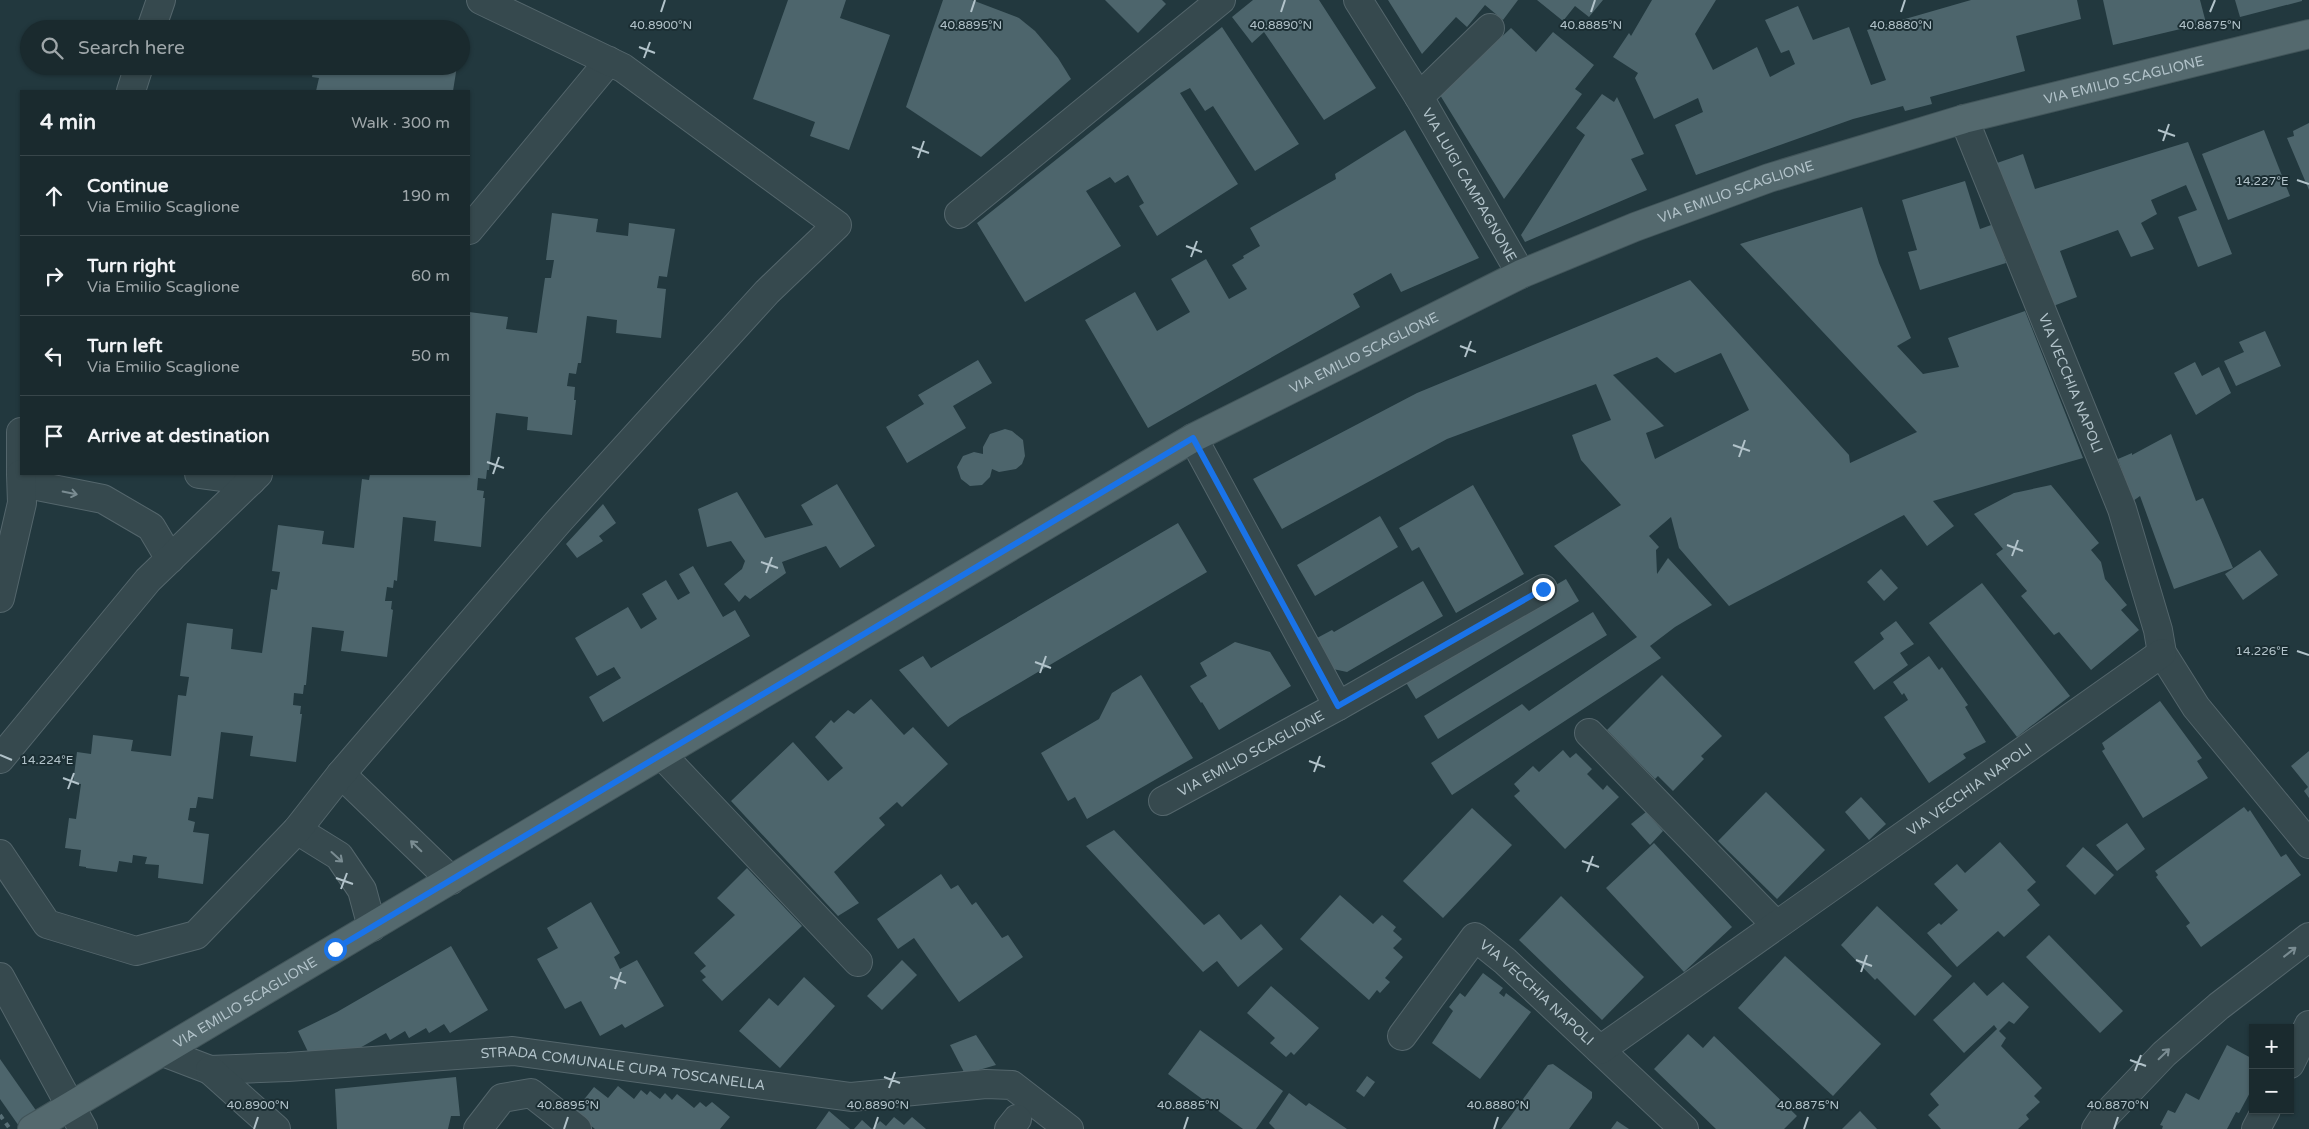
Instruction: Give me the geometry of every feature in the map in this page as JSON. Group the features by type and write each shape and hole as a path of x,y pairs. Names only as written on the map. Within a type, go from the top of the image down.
{"main road":[{"name":"VIA EMILIO SCAGLIONE","path":"32,1129 76,1118 163,1052 1193,438 1521,274 1635,227 1769,178 1964,119 2309,34"}],"street":[{"path":"154,20 160,0"},
{"path":"0,854 47,924 136,951 196,935 297,830 341,774 571,508 767,292 837,225 623,68 481,0"},
{"path":"958,214 1221,0"},
{"name":"VIA LUIGI CAMPAGNONE","path":"1358,0 1419,97 1521,274"},
{"name":"VIA LUIGI CAMPAGNONE","path":"1419,97 1490,28"},
{"path":"470,229 609,61"},
{"path":"131,90 136,75"},
{"name":"VIA VECCHIA NAPOLI","path":"1964,119 2122,509 2158,630 2162,653 2196,706 2309,844"},
{"name":"VIA EMILIO SCAGLIONE","path":"1193,438 1338,706"},
{"path":"217,475 254,477"},
{"path":"0,598 22,503 21,476 103,499 151,527 170,559"},
{"path":"0,759 148,580 254,477"},
{"name":"VIA EMILIO SCAGLIONE","path":"1163,800 1338,706 1543,589"},
{"name":"VIA VECCHIA NAPOLI","path":"1600,1050 2162,653"},
{"path":"1589,733 1776,925"},
{"path":"662,755 858,962"},
{"path":"341,774 451,880"},
{"path":"297,830 339,856 362,890 372,928"},
{"path":"2096,1129 2104,1117 2164,1054 2219,1006 2309,937"},
{"name":"VIA VECCHIA NAPOLI","path":"1402,1036 1475,938 1506,961 1684,1129"},
{"path":"0,977 76,1118"},
{"path":"0,1015 28,1029"},
{"name":"STRADA COMUNALE CUPA TOSCANELLA","path":"163,1052 210,1070 288,1067 513,1051 851,1097 986,1084 1012,1085 1069,1129"},
{"path":"210,1070 276,1129"},
{"path":"478,1129 502,1098 531,1093 577,1129"},
{"path":"2256,1129 2264,1114"}],"building":[{"path":"788,0 846,0 840,18 890,35 849,150 810,136 815,122 753,99"},
{"path":"943,0 972,0 1019,18 1035,31 1058,58 1071,79 981,157 906,107"},
{"path":"1105,0 1162,0 1166,4 1138,33"},
{"path":"1253,0 1319,0 1376,88 1324,120 1264,32 1252,43 1232,17"},
{"path":"1388,0 1518,0 1503,20 1485,5 1467,27 1456,17 1422,54"},
{"path":"1537,0 1603,0 1589,17 1575,6 1563,21"},
{"path":"1652,0 1716,0 1695,34 1713,70 1757,47 1770,77 1795,64 1789,50 1781,53 1765,20 1798,6 1813,40 1849,27 1871,85 1886,80 1867,30 1971,0 2077,0 2081,19 2016,36 2025,71 1930,97 1932,104 1905,111 1903,106 1853,119 1696,175 1675,125 1703,112 1698,98 1654,119 1635,78 1638,73 1613,57 1629,33 1631,36"},
{"path":"2103,0 2200,0 2206,23 2113,45"},
{"path":"2235,0 2302,0 2302,1 2240,17"},
{"path":"1222,27 1299,144 1255,171 1213,106 1205,111 1190,88 1180,93 1238,184 1157,236 1139,206 1144,203 1128,175 1115,183 1110,177 1086,191 1121,246 1025,302 977,223"},
{"path":"1511,28 1536,52 1553,32 1594,65 1575,89 1582,94 1504,199 1440,95"},
{"path":"312,75 456,75 453,90 316,90 319,78 312,77"},
{"path":"1602,94 1614,102 1617,97 1644,154 1631,159 1647,190 1525,242 1521,235 1585,135 1576,128"},
{"path":"2309,123 2309,190 2287,138 2294,136 2293,131"},
{"path":"1405,130 1479,258 1401,292 1391,273 1353,294 1360,307 1148,428 1085,320 1135,292 1157,331 1190,312 1171,279 1206,259 1229,299 1247,289 1232,265 1260,246 1250,228 1336,179 1335,174"},
{"path":"2264,130 2290,196 2228,220 2202,154"},
{"path":"2188,142 2232,254 2198,267 2178,217 2197,210 2186,185 2151,200 2157,214 2141,223 2154,249 2131,257 2118,230 2060,251 2077,297 2048,308 1997,163 2023,154 2035,189"},
{"path":"1965,181 1980,229 1994,224 2006,263 1920,290 1908,252 1917,250 1902,200"},
{"path":"1862,207 1879,263 1911,338 1897,346 1923,374 1959,367 1948,338 2025,311 2083,458 1933,501 1954,526 1927,546 1904,515 1729,606 1679,548 1671,517 1649,536 1659,547 1656,550 1657,574 1668,558 1712,605 1675,627 1650,646 1661,658 1452,795 1431,763 1522,704 1529,711 1637,637 1554,546 1621,505 1581,460 1572,435 1611,420 1596,384 1447,439 1282,529 1253,479 1417,393 1690,280 1849,455 1850,463 1917,432 1740,244","holes":["1721,353 1749,410 1655,459 1646,433 1664,426 1613,375 1657,357 1675,373"]},
{"path":"552,213 598,219 596,232 628,236 629,223 675,229 667,277 659,276 657,288 666,289 661,338 616,333 617,320 587,316 581,363 578,363 576,374 569,373 567,386 575,387 574,400 576,400 572,435 527,430 528,417 496,413 489,470 487,470 486,479 478,478 477,490 484,491 483,498 485,498 481,547 434,541 436,521 403,517 397,581 394,580 393,588 387,587 385,601 392,601 391,609 393,610 387,657 341,651 344,631 312,627 306,685 304,685 303,694 294,693 293,705 301,706 300,714 302,714 296,762 250,756 253,736 221,732 213,799 198,797 196,808 190,808 188,820 195,822 193,832 209,834 203,884 158,878 159,865 145,864 147,857 133,855 132,863 119,861 117,872 79,866 81,850 65,848 69,818 76,819 81,784 73,783 77,752 91,754 93,735 133,740 131,751 171,756 178,695 186,696 189,677 180,676 187,623 233,629 231,649 262,653 271,589 277,590 280,572 272,571 278,525 324,531 322,544 354,548 362,479 369,480 370,475 470,475 470,312 508,317 506,329 537,333 545,278 551,278 554,260 546,260"},
{"path":"2265,331 2281,366 2236,386 2224,361 2244,352 2239,342"},
{"path":"978,360 992,383 953,406 966,428 907,463 886,427 924,404 918,395"},
{"path":"2195,362 2202,376 2219,367 2231,393 2196,415 2174,373"},
{"path":"1005,429 1012,431 1023,440 1025,456 1022,464 1016,469 999,472 992,469 990,477 982,485 970,486 961,479 957,467 963,456 974,452 983,454 983,447 990,434"},
{"path":"2171,434 2196,501 2203,498 2233,568 2174,589 2140,496 2133,501 2118,459 2132,453 2132,455"},
{"path":"837,484 875,546 840,568 826,546 782,562 786,573 750,599 745,595 739,602 724,584 742,569 745,561 731,541 707,547 698,509 737,492 765,538 813,525 801,505"},
{"path":"1473,485 1524,574 1456,613 1419,547 1412,551 1399,528"},
{"path":"2051,485 2099,543 2091,550 2101,562 2105,579 2127,605 2121,610 2139,630 2091,670 2059,632 2054,635 2021,596 2027,591 1996,554 2003,549 1974,514 2014,493"},
{"path":"603,504 616,523 599,536 603,541 577,558 566,544"},
{"path":"1380,516 1398,547 1315,596 1297,565"},
{"path":"1178,523 1207,572 960,718 948,727 899,670 923,656 931,668"},
{"path":"2260,550 2278,575 2243,600 2225,574"},
{"path":"693,566 723,617 735,610 750,636 603,722 589,697 621,678 614,667 597,676 575,638 628,607 641,629 657,619 642,594 666,580 678,600 690,593 679,574"},
{"path":"1881,569 1898,588 1884,601 1867,582"},
{"path":"1566,579 1579,601 1416,699 1402,676"},
{"path":"1423,581 1443,616 1347,672 1333,669 1317,638 1332,630 1334,632"},
{"path":"1982,583 2070,696 2017,737 1929,623"},
{"path":"1593,612 1607,635 1438,739 1424,716"},
{"path":"1896,621 1914,644 1900,653 1908,665 1874,690 1854,662 1884,639 1880,633"},
{"path":"1235,642 1270,652 1291,686 1219,730 1190,686 1207,676 1200,663"},
{"path":"1929,656 1939,670 1942,667 1968,705 1965,707 1986,742 1963,754 1966,758 1929,783 1884,717 1908,700 1893,682"},
{"path":"1141,675 1193,758 1087,819 1075,797 1068,801 1041,753 1099,719 1112,693"},
{"path":"1662,675 1722,736 1701,756 1704,759 1673,791 1658,776 1655,779 1607,730"},
{"path":"871,699 904,735 913,727 948,764 902,807 897,802 879,818 885,825 834,872 859,903 838,916 731,801 793,742 828,781 843,768 815,737 831,720 834,723 848,710 854,714"},
{"path":"2160,701 2202,758 2197,761 2208,778 2143,818 2102,751 2105,749 2102,743"},
{"path":"1563,750 1570,758 1576,753 1592,769 1587,774 1603,790 1607,785 1619,797 1565,849 1514,796 1520,791 1514,784 1533,766 1539,772"},
{"path":"2309,751 2309,798 2304,791 2308,787 2291,766"},
{"path":"1766,792 1825,850 1777,899 1718,841"},
{"path":"1861,797 1886,824 1869,840 1845,812"},
{"path":"2244,807 2248,812 2250,810 2281,857 2286,854 2301,875 2201,947 2186,926 2190,923 2156,877 2158,875 2155,871"},
{"path":"1472,808 1512,845 1443,918 1403,881"},
{"path":"1646,812 1663,831 1650,845 1631,824"},
{"path":"2127,823 2145,849 2117,871 2096,845"},
{"path":"1114,830 1204,925 1219,914 1241,940 1261,924 1283,949 1238,987 1217,961 1203,972 1086,846"},
{"path":"2000,842 2036,882 2027,890 2040,905 2004,937 1998,931 1957,967 1927,933 1939,923 1941,925 1958,910 1934,884 1957,864 1965,873"},
{"path":"1654,843 1732,927 1684,972 1606,888"},
{"path":"2083,847 2114,875 2095,895 2066,866"},
{"path":"747,868 802,926 722,1001 702,980 706,977 700,971 706,966 694,953 735,915 717,898"},
{"path":"941,874 951,889 958,885 972,905 976,902 1002,938 1008,935 1023,957 959,1002 914,938 898,949 877,919"},
{"path":"1340,895 1373,924 1382,915 1396,927 1393,931 1402,939 1393,948 1403,957 1385,978 1390,982 1380,993 1377,990 1369,1000 1300,939"},
{"path":"1561,896 1644,977 1602,1020 1519,940"},
{"path":"591,902 620,953 614,957 620,969 637,960 664,1006 625,1028 622,1024 600,1036 581,1001 565,1009 537,959 558,948 547,928"},
{"path":"1877,906 1952,976 1915,1016 1877,978 1875,980 1841,945"},
{"path":"2049,935 2123,1011 2100,1033 2026,957"},
{"path":"451,946 488,1010 450,1033 444,1024 429,1033 426,1028 409,1038 405,1031 390,1040 386,1033 358,1049 309,1054 298,1031 337,1012"},
{"path":"1785,956 1881,1044 1833,1096 1738,1008"},
{"path":"902,960 917,975 882,1010 867,996"},
{"path":"1483,973 1503,988 1499,993 1504,997 1506,993 1531,1012 1480,1079 1432,1043 1453,1011 1449,1007 1460,993 1465,997"},
{"path":"804,977 835,1006 780,1068 739,1031 769,998 778,1006"},
{"path":"1974,982 1987,996 2003,982 2029,1007 2014,1024 2009,1021 1999,1031 2006,1038 2001,1046 2042,1088 2034,1096 2040,1102 2026,1115 2029,1119 2018,1129 1941,1129 1928,1115 1939,1105 1930,1094 1997,1029 1994,1025 1964,1053 1933,1020"},
{"path":"1271,986 1319,1028 1294,1055 1291,1052 1286,1057 1270,1043 1275,1038 1247,1013"},
{"path":"1200,1030 1283,1091 1256,1129 1243,1129 1168,1074"},
{"path":"1688,1034 1703,1048 1714,1036 1797,1116 1784,1129 1716,1129 1654,1069"},
{"path":"976,1035 996,1065 965,1074 950,1045"},
{"path":"2227,1045 2249,1057 2249,1094 2239,1113 2236,1112 2227,1129 2162,1129 2163,1126 2160,1125 2168,1110 2175,1113 2186,1093 2199,1100"},
{"path":"0,1059 49,1129 21,1129 0,1099"},
{"path":"1553,1064 1592,1092 1592,1098 1569,1129 1501,1129 1548,1065"},
{"path":"1367,1076 1375,1082 1364,1097 1356,1091"},
{"path":"456,1077 460,1116 451,1116 448,1129 337,1129 335,1089"},
{"path":"618,1086 634,1099 641,1090 647,1095 650,1091 660,1099 665,1093 672,1100 677,1094 694,1108 700,1102 706,1107 712,1102 730,1117 720,1129 595,1129 574,1112 594,1087 608,1098"},
{"path":"1289,1093 1306,1106 1309,1103 1347,1129 1275,1129 1269,1123"},
{"path":"829,1111 850,1129 816,1129"},
{"path":"1860,1111 1877,1129 1842,1129"},
{"path":"894,1117 904,1125 912,1117 926,1129 872,1129 880,1121 886,1126"},
{"path":"862,1120 872,1129 854,1129"},
{"path":"1617,1121 1629,1129 1611,1129"}],"railway":[{"path":"0,1115 10,1129"}],"route":[{"path":"335,949 1193,438 1338,706 1543,589"}]}
